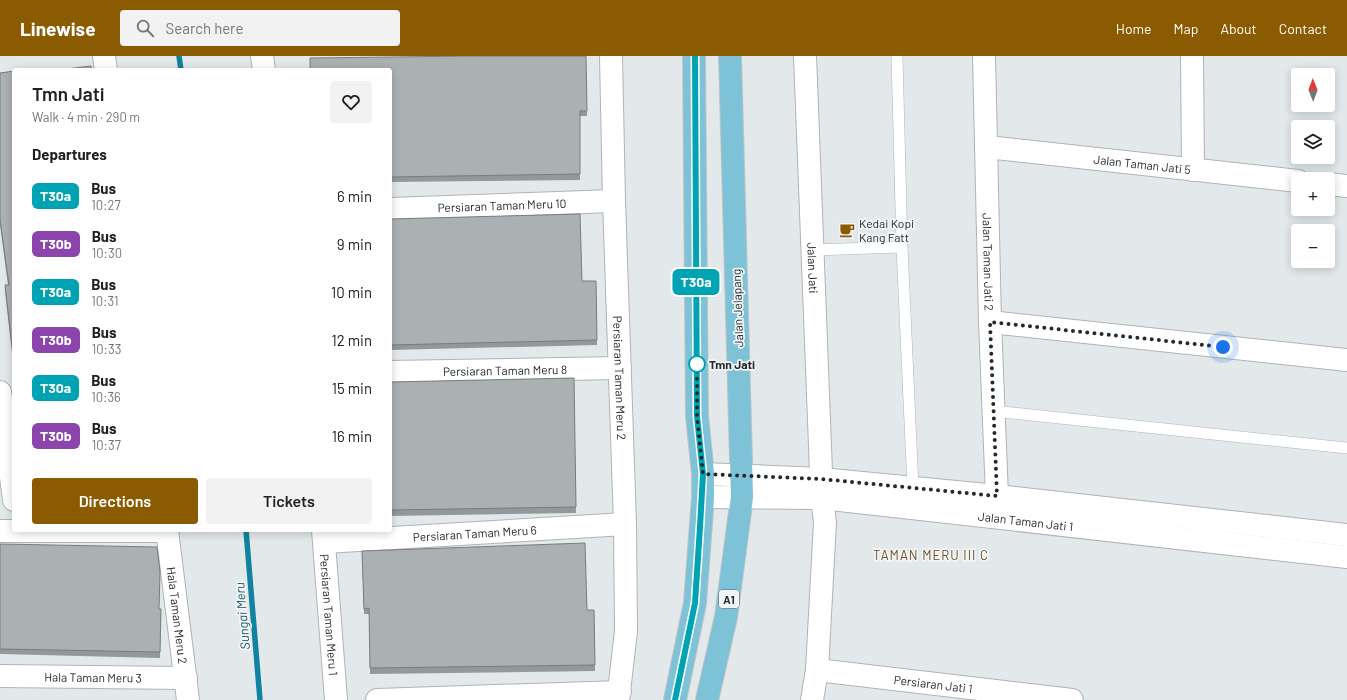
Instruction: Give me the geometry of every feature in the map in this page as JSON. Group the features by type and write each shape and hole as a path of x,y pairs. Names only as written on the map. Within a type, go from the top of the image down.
{"main road":[{"path":"675,700 695,603 703,497 703,474 697,416 694,56"},
{"name":"Jalan Jelapang","path":"707,700 726,617 742,497 730,56"}],"street":[{"path":"104,56 106,68"},
{"path":"262,56 264,68"},
{"name":"Persiaran Taman Meru 2","path":"611,56 614,201 625,524 626,631 619,696"},
{"name":"Jalan Jati","path":"805,56 821,489 825,522 818,670 812,700"},
{"name":"Jalan Taman Jati 2","path":"984,56 996,506"},
{"path":"1192,56 1193,170"},
{"name":"Jalan Taman Jati 5","path":"987,147 1291,180"},
{"path":"1335,185 1347,186"},
{"name":"Persiaran Taman Meru 10","path":"392,209 614,201"},
{"path":"990,322 1347,360"},
{"name":"Persiaran Taman Meru 8","path":"392,372 620,368"},
{"path":"0,392 12,485"},
{"name":"Jalan Taman Jati 1","path":"703,474 741,474 821,489 996,506 1347,535"},
{"name":"Jalan Taman Jati 1","path":"703,497 742,497 821,489 913,488 996,506 1347,557"},
{"name":"Persiaran Taman Meru 6","path":"324,536 625,524"},
{"name":"Hala Taman Meru 2","path":"167,532 188,700"},
{"name":"Persiaran Taman Meru 1","path":"324,536 336,700"},
{"name":"Persiaran Jati 1","path":"818,670 986,695 1072,700"},
{"name":"Hala Taman Meru 3","path":"0,676 186,678"},
{"path":"377,700 619,696"}],"lane":[{"path":"897,56 902,247 913,488"},
{"path":"812,250 902,247"},
{"path":"993,411 1347,448"}],"building":[{"path":"586,56 587,111 580,111 580,174 392,177 392,68 310,68 310,58"},
{"path":"91,66 92,68 74,68"},
{"path":"12,71 12,346 5,285 9,285 0,219 0,73"},
{"path":"580,214 582,281 596,281 597,340 392,345 392,219"},
{"path":"574,378 576,507 392,510 392,382"},
{"path":"585,543 587,610 594,610 595,665 370,668 369,608 364,609 362,551"},
{"path":"0,544 157,547 160,572 160,652 0,649"}],"waterway":[{"name":"Sungai Meru","path":"179,56 181,68"},
{"name":"Sungai Meru","path":"246,532 260,700"}],"bus line":[{"name":"T30a","path":"675,700 695,603 703,497 703,474 697,416 695,56"}],"place":[{"name":"Kedai Kopi Kang Fatt","path":"847,230"},
{"name":"Tmn Jati","path":"697,364"}],"district":[{"name":"TAMAN MERU III C","path":"931,555"}],"route":[{"path":"697,364 697,357 697,416 703,474 741,474 821,479 997,496 990,322 1223,347"}]}
